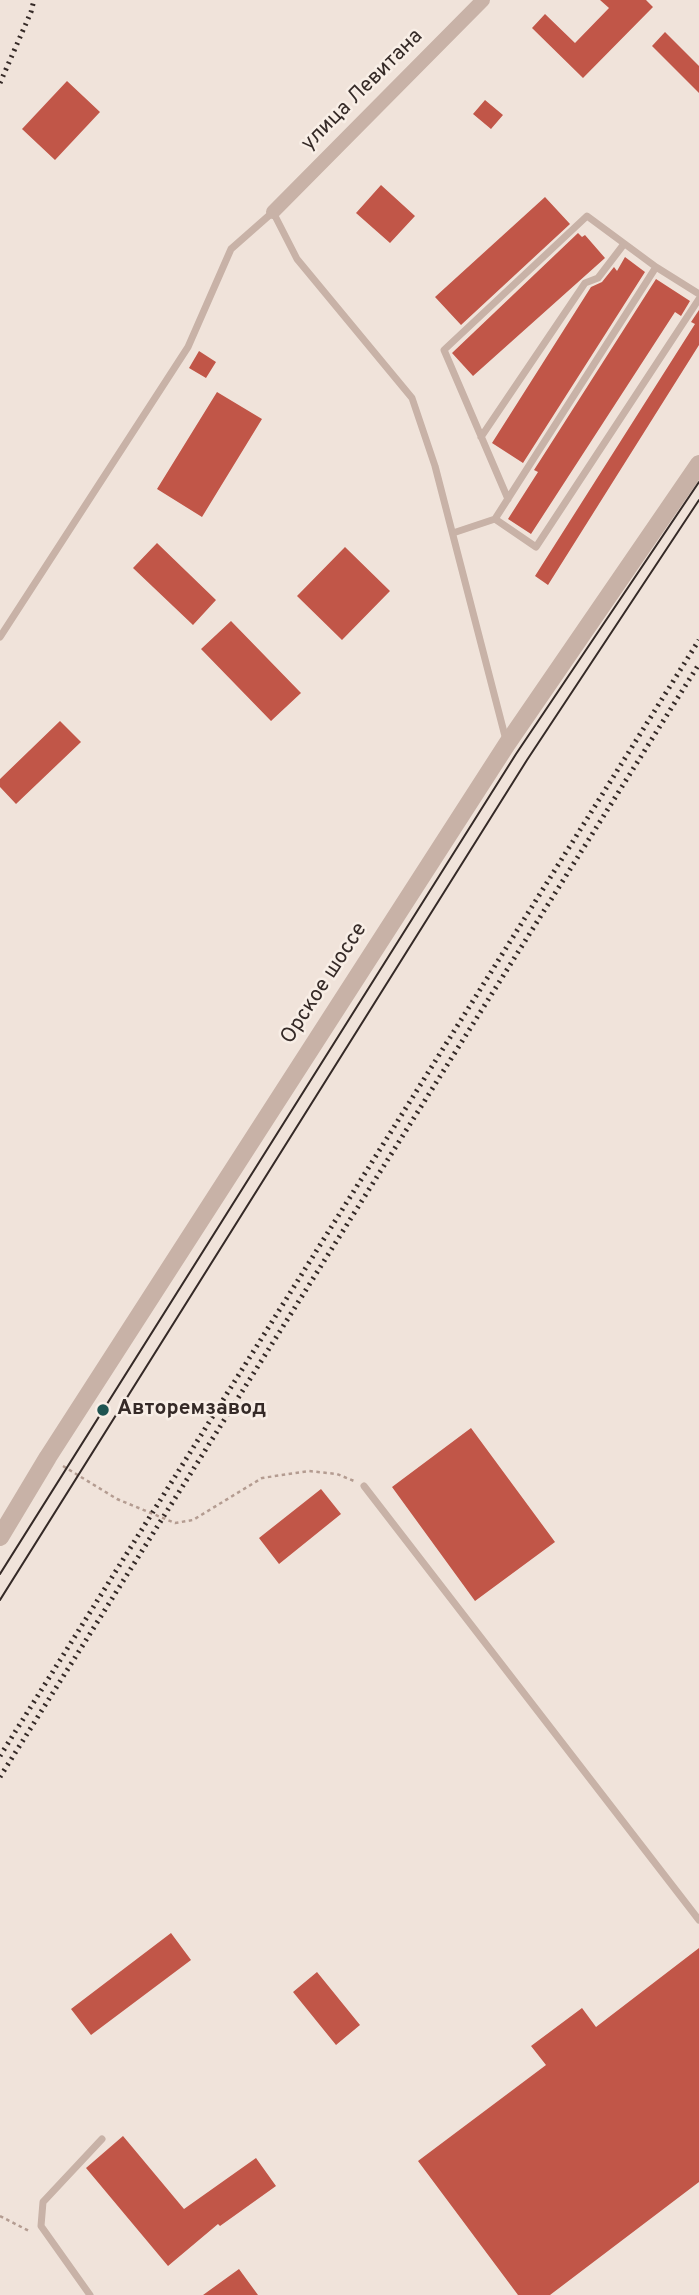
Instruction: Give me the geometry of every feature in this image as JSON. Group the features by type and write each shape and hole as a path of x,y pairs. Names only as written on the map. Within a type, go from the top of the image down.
{"street":[{"name":"улица Левитана","path":"273,212 483,0"},
{"name":"Орское шоссе","path":"0,1536 48,1457 507,744 699,464"}],"lane":[{"path":"0,637 188,347 231,249 273,212 297,259 412,398 435,466 507,744"},
{"path":"495,519 537,547 699,297 586,216 444,350 508,499"},
{"path":"481,437 585,284 598,278 624,244"},
{"path":"453,533 495,519 656,267"},
{"path":"364,1486 699,1920"},
{"path":"90,2295 41,2226 43,2202 102,2139"}],"path":[{"path":"48,1457 117,1499 175,1523 193,1520 262,1478 309,1471 337,1474 364,1486"},
{"path":"0,2216 35,2235 48,2237"}],"building":[{"path":"600,0 646,0 653,7 583,78 532,28 545,14 575,43 609,8"},
{"path":"665,32 699,66 699,93 652,46"},
{"path":"67,81 100,112 55,160 22,129"},
{"path":"485,100 503,115 491,129 473,114"},
{"path":"381,185 415,216 390,243 356,213"},
{"path":"545,197 570,224 461,325 435,297"},
{"path":"578,233 582,237 585,235 605,258 473,376 452,353"},
{"path":"625,257 645,272 523,463 492,443 591,287 602,282 614,267 617,271"},
{"path":"656,279 690,301 681,316 675,312 531,534 508,519 538,472 534,470"},
{"path":"699,310 699,345 548,585 535,576 695,324 691,322"},
{"path":"199,351 216,362 206,378 189,368"},
{"path":"217,392 262,419 202,517 157,489"},
{"path":"157,543 216,600 193,625 133,568"},
{"path":"345,547 390,591 342,640 297,596"},
{"path":"231,621 301,693 271,721 201,649"},
{"path":"60,721 81,742 16,804 0,787 0,779"},
{"path":"471,1428 555,1542 475,1601 392,1487"},
{"path":"321,1489 341,1514 279,1564 259,1538"},
{"path":"171,1933 191,1960 91,2035 71,2009"},
{"path":"699,1948 699,2182 550,2295 518,2295 418,2161 546,2065 531,2046 582,2008 596,2027"},
{"path":"317,1972 360,2025 336,2045 293,1992"},
{"path":"123,2136 184,2209 256,2158 276,2186 220,2226 218,2224 168,2266 86,2168"},
{"path":"239,2269 258,2295 203,2295"}],"tram line":[{"path":"0,1574 516,754 699,482"},
{"path":"0,1600 527,760 699,500"}],"railway":[{"path":"0,83 34,0"},
{"path":"0,1756 699,640"},
{"path":"0,1777 699,664"}],"place":[{"name":"Авторемзавод","path":"103,1410"}]}
